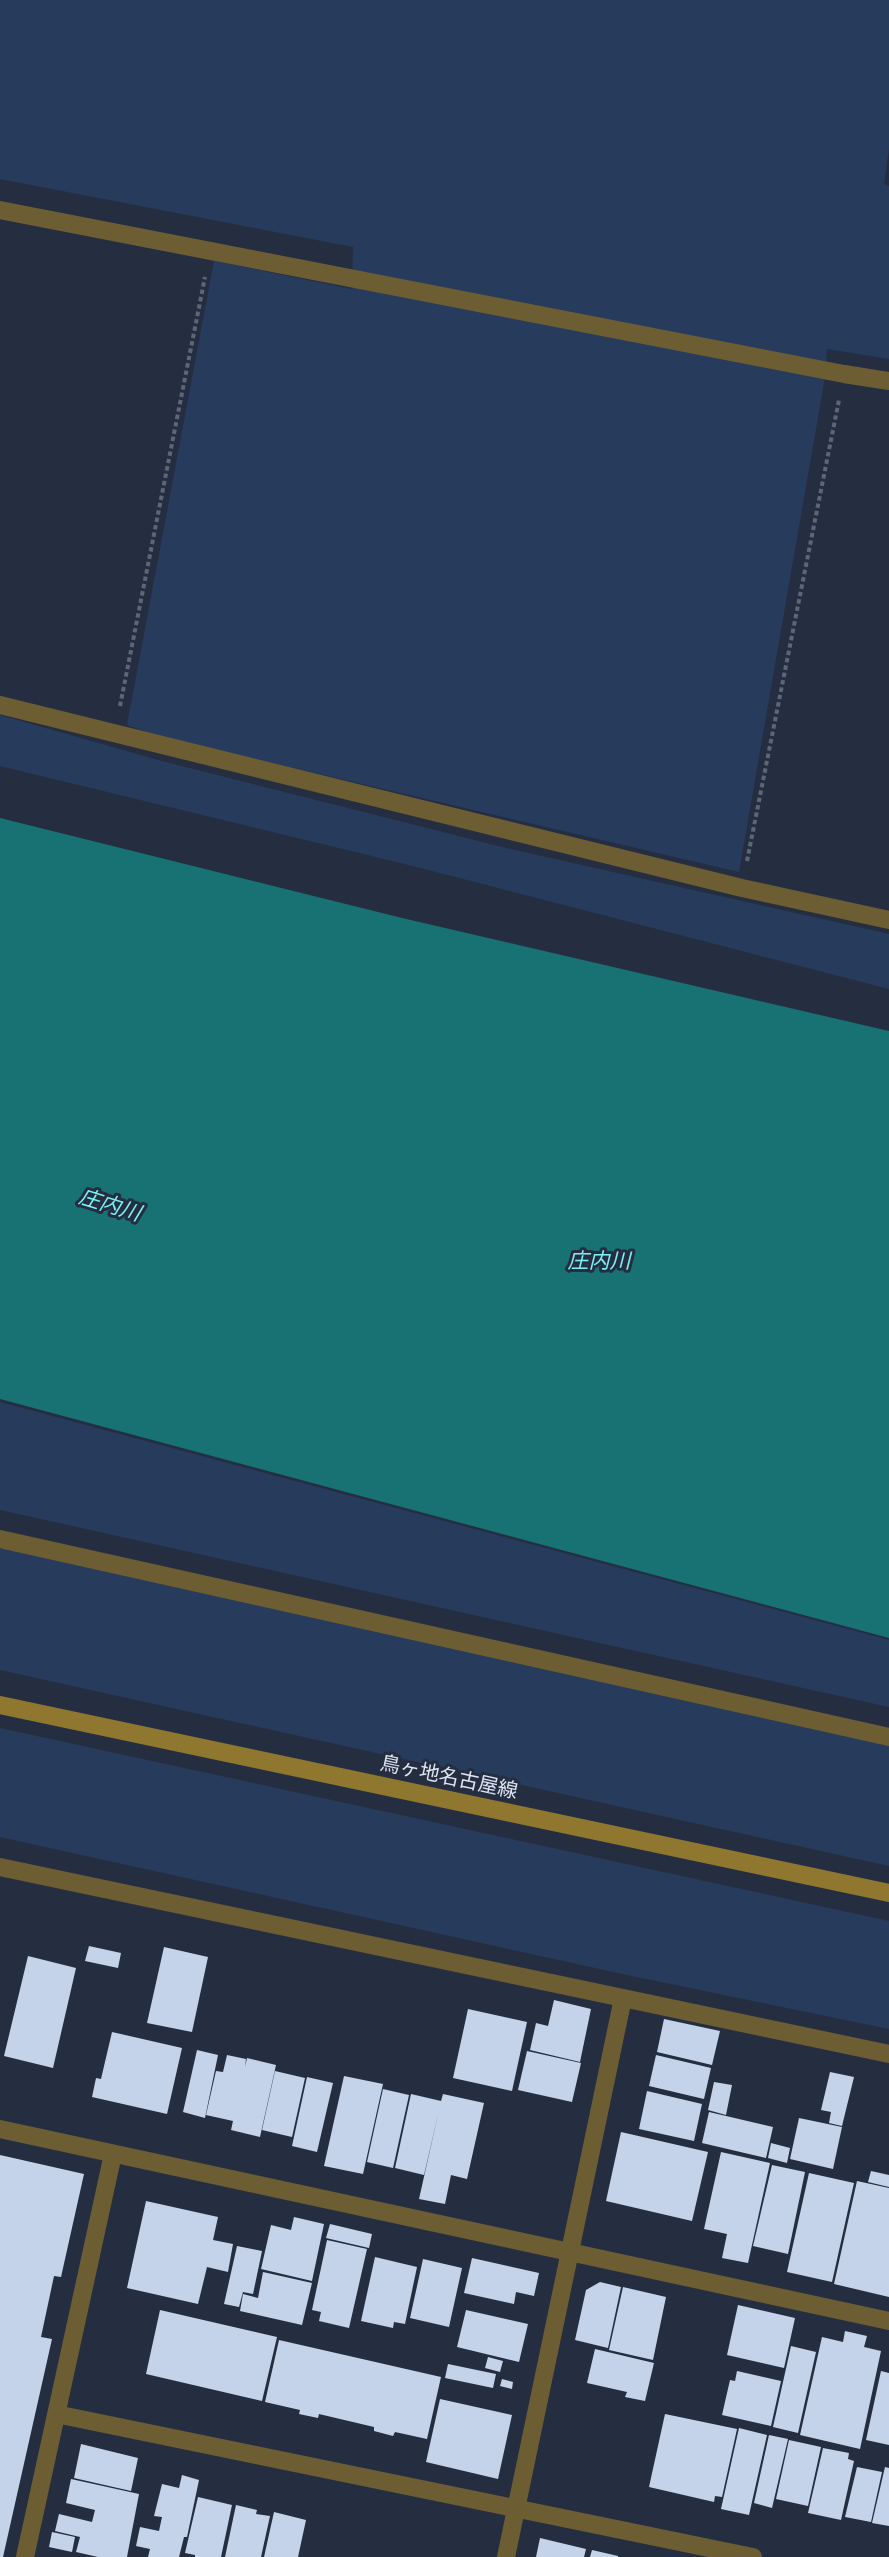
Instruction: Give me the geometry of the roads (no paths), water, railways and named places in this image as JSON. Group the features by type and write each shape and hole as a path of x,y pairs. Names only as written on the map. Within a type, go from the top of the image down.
{"main road":[{"name":"鳥ヶ地名古屋線","path":"0,1705 889,1893"}],"street":[{"path":"0,210 889,381"},
{"path":"0,705 742,888 889,920"},
{"path":"0,1539 889,1737"},
{"path":"0,1867 889,2054"},
{"path":"507,2557 623,1998"},
{"path":"0,2129 570,2254 889,2321"},
{"path":"25,2557 113,2154"},
{"path":"56,2414 753,2557"}],"water":[{"name":"庄内川","path":"0,818 402,918 889,1031 889,1638 0,1399"}]}
